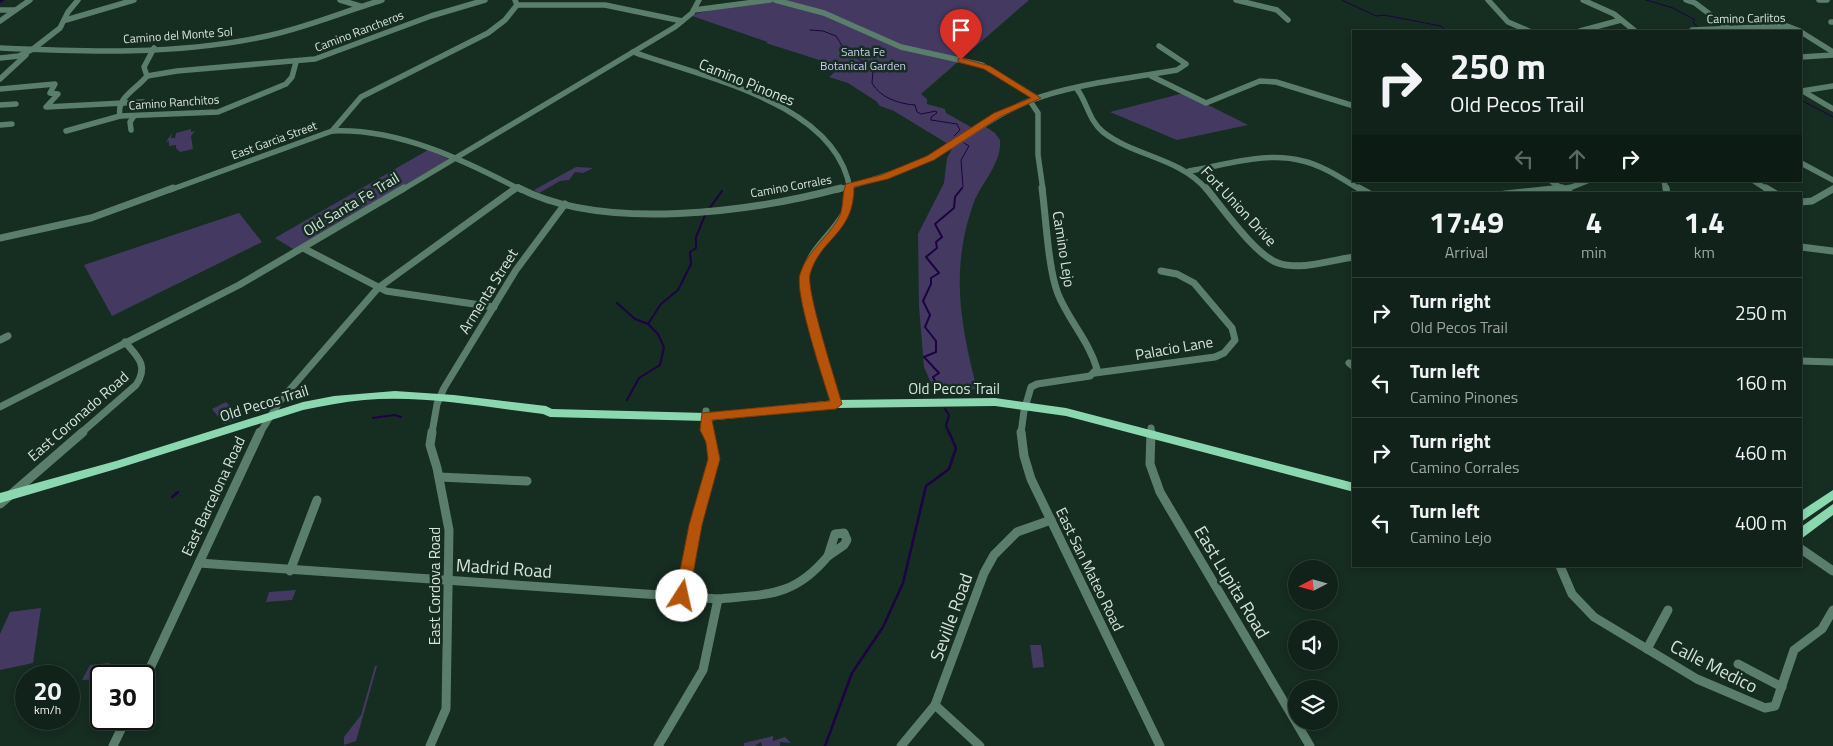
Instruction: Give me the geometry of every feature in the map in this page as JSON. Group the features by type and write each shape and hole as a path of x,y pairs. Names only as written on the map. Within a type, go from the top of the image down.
{"main road":[{"name":"Old Pecos Trail","path":"2,499 269,416 333,399 379,394 440,397 560,413 706,414 835,402 1026,402 1352,481"},
{"name":"Old Pecos Trail","path":"1151,431 1352,487"},
{"path":"1802,516 1833,494"},
{"path":"1802,533 1833,509"}],"street":[{"path":"0,21 30,0"},
{"path":"0,79 60,28 66,20 68,12 78,0"},
{"path":"66,20 134,0"},
{"path":"340,0 360,6"},
{"name":"Camino del Monte Sol","path":"0,48 33,50 154,48 214,44 264,36 382,0"},
{"name":"Camino Rancheros","path":"147,76 195,69 296,62 332,54 431,16 485,0"},
{"name":"Old Santa Fe Trail","path":"0,406 230,291 682,22 694,10 699,0"},
{"path":"694,10 770,0"},
{"path":"775,0 824,12 901,47 982,65 1034,99"},
{"path":"1236,0 1244,4 1277,10 1288,20"},
{"path":"1488,0 1508,22 1526,30"},
{"path":"1583,0 1606,10 1634,30"},
{"path":"1686,0 1695,3 1728,28"},
{"path":"1819,0 1827,0 1833,3"},
{"path":"516,2 605,5 682,22"},
{"name":"East Garcia Street","path":"0,238 91,218 332,131 344,118 347,110 360,97 396,76 485,34 507,19 516,2"},
{"path":"0,10 16,10"},
{"path":"1767,14 1774,26"},
{"path":"1586,30 1608,26 1621,20"},
{"name":"Camino Carlitos","path":"1692,30 1774,26 1787,26 1796,30"},
{"name":"Camino Carlitos","path":"1802,33 1833,54"},
{"name":"Camino Corrales","path":"332,131 355,130 413,142 537,197 565,204 600,210 638,213 686,212 756,204 885,177 931,158 997,115 1034,99 1077,89 1151,76 1177,70 1186,64 1184,60 1159,46"},
{"path":"120,116 118,111 120,104 147,76 144,67 154,48"},
{"path":"0,58 25,55 33,50"},
{"name":"Camino Pinones","path":"633,52 786,108 808,122 827,138 841,160 849,186 849,202 842,221 815,254 804,276 806,296 835,402"},
{"path":"1802,57 1833,54"},
{"name":"Camino Ranchitos","path":"66,131 120,116 218,112 286,84 292,77 296,62"},
{"path":"1151,76 1206,102 1260,80 1276,82 1352,105"},
{"path":"0,89 55,84 50,93 58,94 46,107 143,102"},
{"path":"1802,91 1833,86"},
{"name":"Fort Union Drive","path":"1077,89 1081,93 1090,117 1104,132 1188,171 1261,252 1276,263 1293,264 1352,257"},
{"path":"1802,91 1833,109"},
{"name":"Camino Lejo","path":"1034,99 1038,113 1036,140 1055,285 1061,301 1091,350 1096,366 1095,373"},
{"path":"0,105 16,104"},
{"path":"130,130 130,122 134,116"},
{"path":"344,118 355,130"},
{"path":"0,125 12,124"},
{"path":"1188,171 1215,168 1258,158 1286,157 1319,166 1366,192"},
{"path":"1802,163 1833,180"},
{"path":"1553,182 1568,192"},
{"path":"1524,192 1563,188 1586,182"},
{"path":"1756,182 1773,192"},
{"name":"East Barcelona Road","path":"151,665 269,416 378,288 518,187"},
{"path":"1802,202 1812,201 1833,189"},
{"name":"Armenta Street","path":"440,397 538,237 565,204"},
{"path":"1802,247 1833,251"},
{"path":"304,248 378,288 433,299 494,307"},
{"name":"Palacio Lane","path":"1095,373 1204,360 1224,353 1235,340 1232,328 1194,283 1177,274 1162,271"},
{"path":"0,340 8,336"},
{"name":"East Coronado Road","path":"2,499 113,408 136,385 144,371 144,364 125,342"},
{"path":"1802,361 1833,362"},
{"path":"1026,402 1031,387 1034,385 1085,377 1095,373"},
{"name":"East Cordova Road","path":"430,746 446,704 450,530 439,477 430,446 440,397"},
{"name":"East San Mateo Road","path":"1026,402 1020,430 1022,453 1031,479 1160,746"},
{"path":"682,596 694,531 714,459 712,442 706,430 706,414"},
{"name":"East Lupita Road","path":"1151,431 1150,464 1160,492 1310,746"},
{"path":"439,477 527,481"},
{"path":"290,570 317,500"},
{"name":"Seville Road","path":"901,746 935,705 984,573 994,555 1017,532 1051,520"},
{"path":"1802,550 1833,572"},
{"name":"Madrid Road","path":"199,563 718,599 772,594 783,591 804,580 828,556"},
{"path":"1802,556 1833,572"},
{"name":"Calle Medico","path":"1560,567 1567,588 1582,606 1601,621 1706,684 1765,708 1775,706 1794,650 1822,629 1833,610"},
{"path":"658,746 703,670 718,599"},
{"path":"1647,650 1668,610"},
{"path":"1738,664 1782,687"},
{"path":"935,705 980,746"},
{"path":"113,746 121,730"}],"green space":[{"name":"Santa Fe Botanical Garden","path":"767,0 1029,0 921,94 927,99 927,104 945,109 946,113 976,130 983,125 995,133 1000,140 998,157 974,202 962,250 960,296 962,318 977,389 934,390 924,367 919,306 918,234 944,183 947,158 953,147 894,111 880,106 876,101 848,83 829,77 841,67 766,43 768,42 692,16 715,9"},
{"path":"1184,93 1248,125 1177,140 1110,112"},
{"path":"191,129 191,132 195,131 191,136 193,149 180,152 176,145 169,146 169,141 166,142 172,133 171,138 175,138 176,133"},
{"path":"428,150 448,160 295,250 275,238"},
{"path":"576,167 593,168 583,173 575,172 569,180 560,181 539,193 534,190"},
{"path":"239,213 262,242 112,316 84,265"},
{"path":"226,402 241,418 224,424 212,409"},
{"path":"296,590 292,600 266,602 269,592"},
{"path":"41,608 33,663 15,665 15,667 0,670 0,634 10,612"},
{"path":"1030,645 1041,645 1044,667 1033,668"},
{"path":"110,663 109,665 90,665"},
{"path":"90,665 90,680 82,680"},
{"path":"375,666 377,666 356,741 344,745 344,737 361,715"},
{"path":"773,736 773,741 785,737 791,743 780,742 780,746 762,746 761,742 755,746 744,746 744,743"}],"waterway":[{"path":"1342,0 1376,16 1384,15 1441,26 1445,30"},
{"path":"1646,0 1673,8 1695,20 1693,22 1697,27"},
{"path":"62,28 68,21"},
{"path":"810,30 823,31 836,36 844,49 871,67 873,71 872,83 880,93 897,102 915,105 917,112 921,114 936,111 937,113 931,117 931,120 957,124 960,130 954,136"},
{"path":"1802,101 1833,117"},
{"path":"961,190 963,187 961,160 969,146 964,143"},
{"path":"939,389 933,377 939,373 924,357 936,352 936,341 925,327 930,315 923,301 931,284 931,278 939,273 926,257 937,248 936,242 942,237 935,224 954,208 955,197 962,188"},
{"path":"709,209 722,191"},
{"path":"648,324 661,304 678,290 691,264 690,252 696,248 696,237 706,213"},
{"path":"617,303 635,319 648,324"},
{"path":"627,400 639,378 660,365 664,347 658,334 648,324"},
{"path":"945,409 949,415 946,426 949,433"},
{"path":"373,418 394,415 401,417"},
{"path":"825,746 852,673 883,627 903,583 926,486 949,469 956,448 949,432"},
{"path":"172,497 178,492"}],"route":[{"path":"682,596 693,536 714,459 712,442 706,430 706,416 836,404 833,400 808,301 804,276 806,269 819,248 842,221 849,202 851,191 849,186 885,177 931,158 997,115 1037,98 992,70 976,63 961,60"}]}
